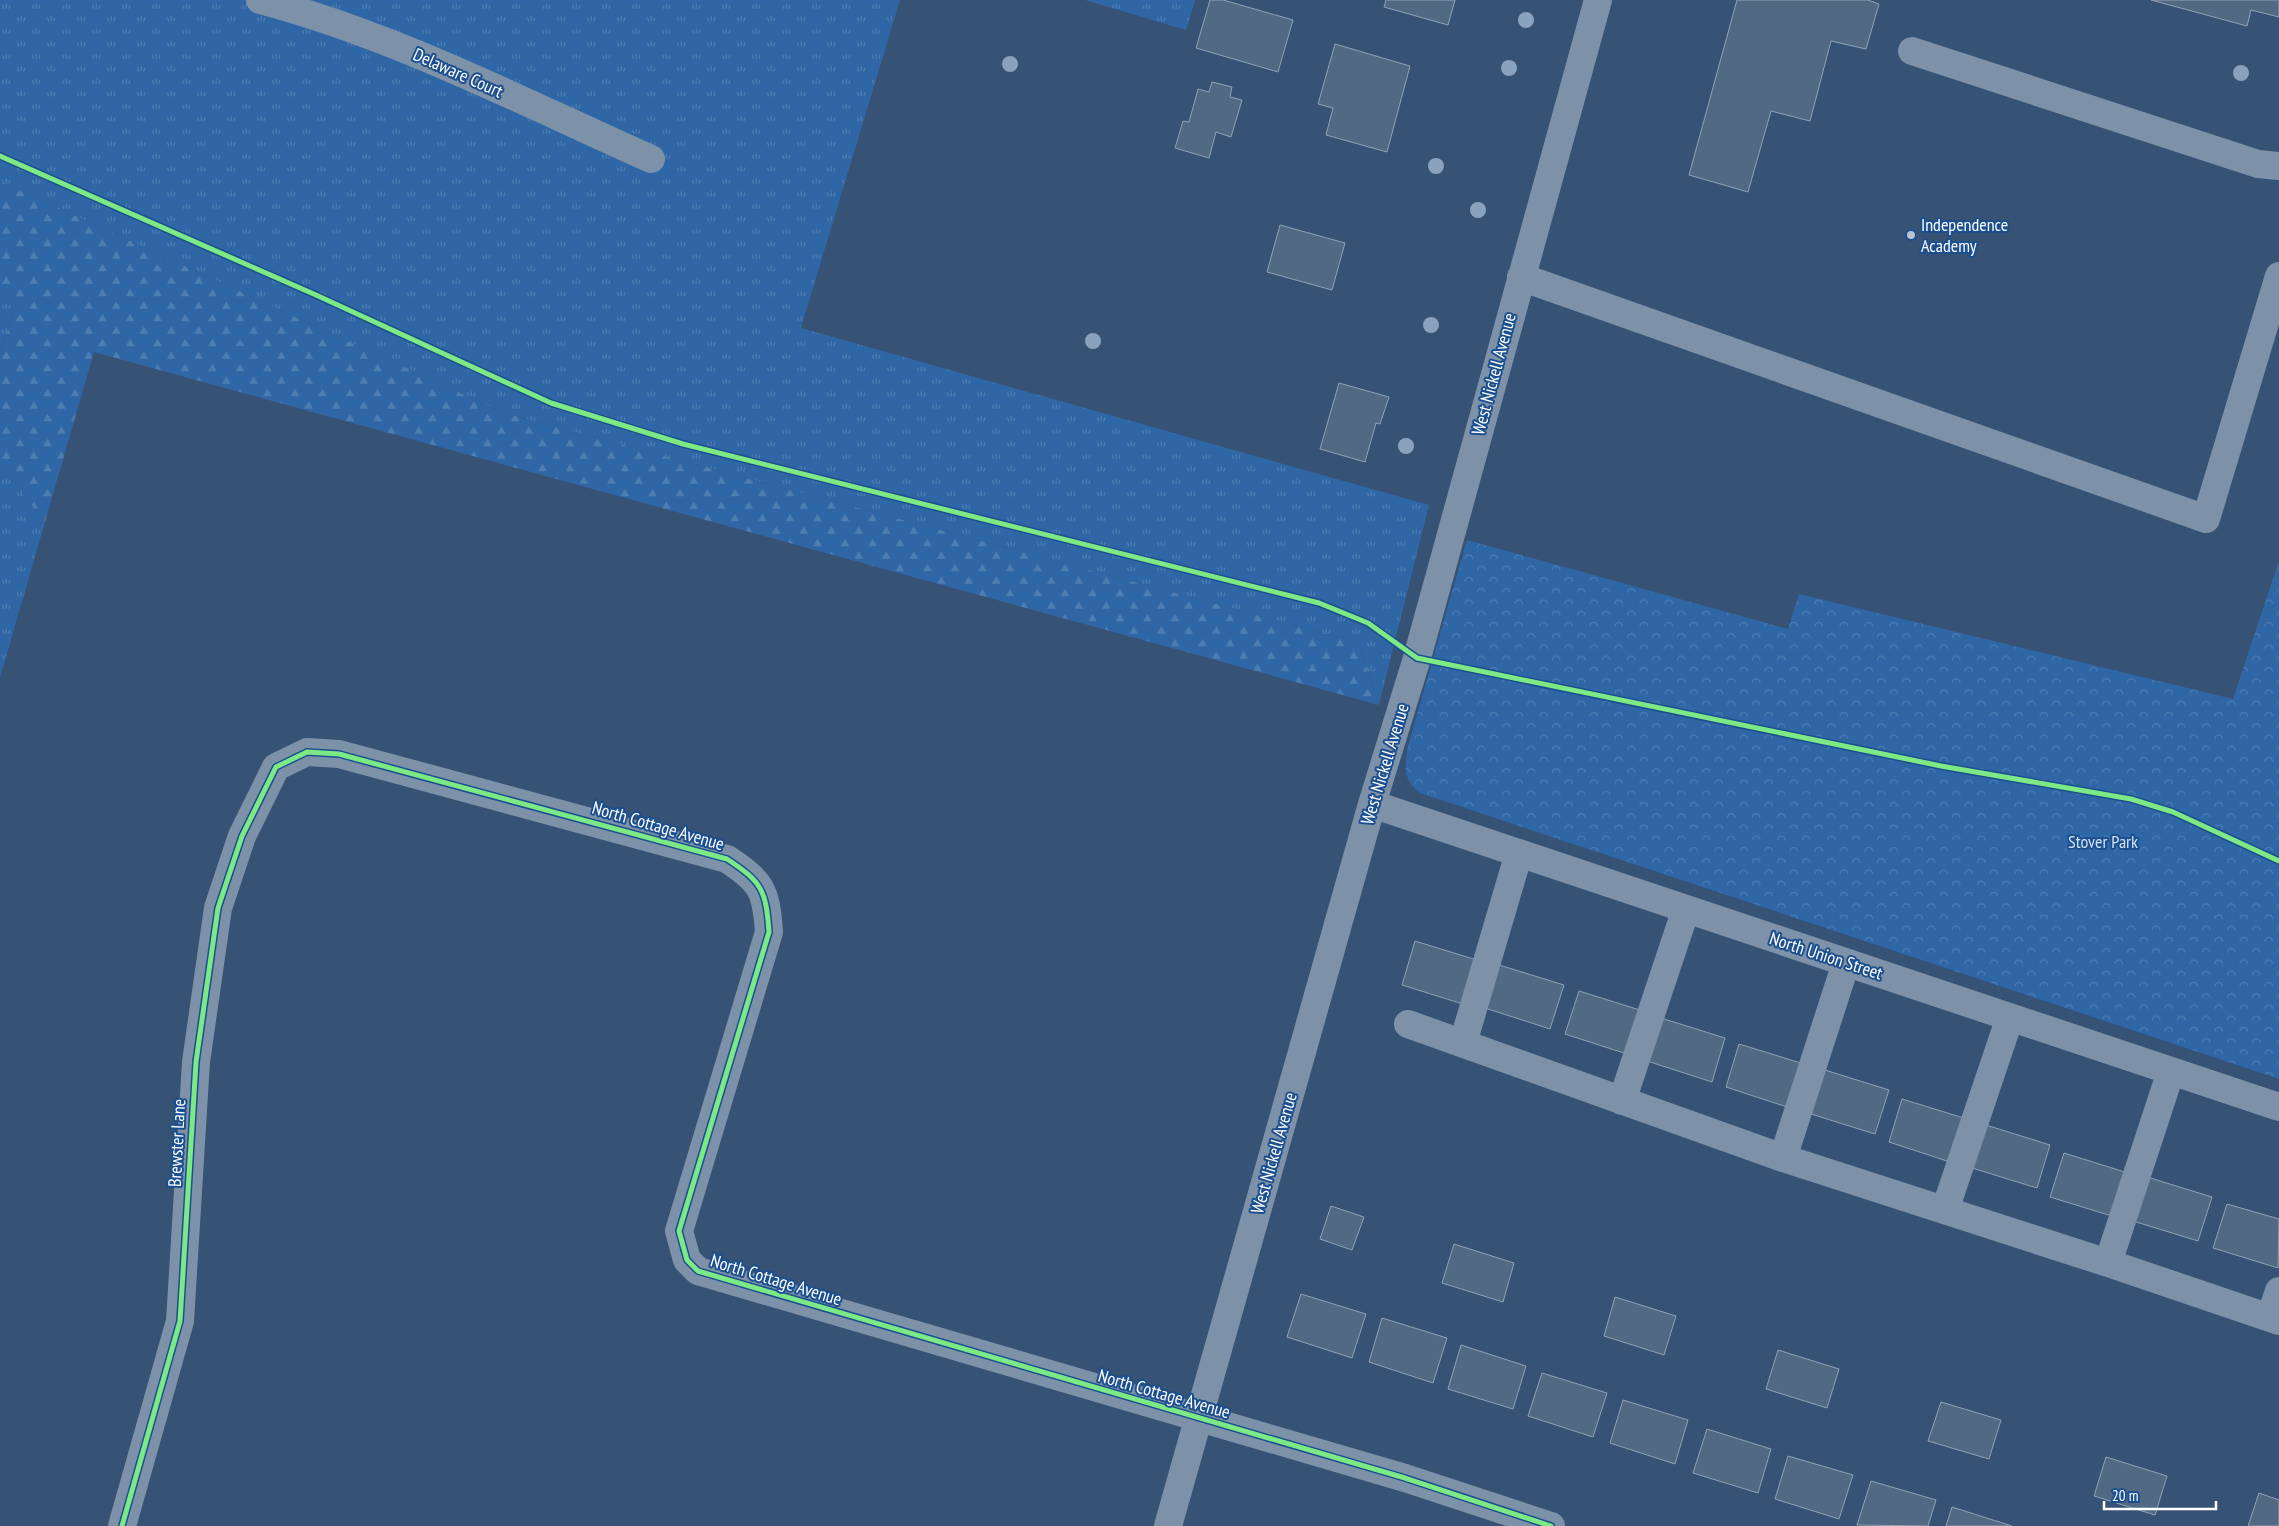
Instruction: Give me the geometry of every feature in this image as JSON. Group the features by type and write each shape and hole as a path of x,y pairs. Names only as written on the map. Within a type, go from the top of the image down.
{"street":[{"name":"Delaware Court","path":"260,0 314,14 402,48 651,159"},
{"name":"West Nickell Avenue","path":"1168,1526 1372,804 1417,658 1598,0"},
{"path":"1912,52 2258,164 2279,166"},
{"path":"1521,277 2206,519 2279,276"},
{"name":"North Cottage Avenue","path":"276,767 307,752 339,754 727,859 752,875 767,902 769,932 679,1231 687,1260 698,1271 1405,1478 1551,1526"},
{"name":"Brewster Lane","path":"122,1526 180,1321 196,1062 218,908 242,836 276,767"},
{"name":"North Union Street","path":"1372,804 2279,1107"},
{"path":"1463,1043 1519,853"},
{"path":"1622,1101 1686,909"},
{"path":"1783,1158 1846,962"},
{"path":"1945,1210 2010,1017"},
{"path":"1408,1024 1783,1158 2274,1319 2279,1291"},
{"path":"2108,1263 2171,1071"}],"green space":[{"path":"0,0 900,0 801,328 1429,505 1379,705 1358,642 504,413 0,181"},
{"path":"1085,0 1195,0 1186,30"},
{"path":"0,181 504,413 1358,642 1379,705 94,352 45,522 0,462 0,355 16,304 0,291"},
{"path":"0,291 16,304 0,355"},
{"path":"0,462 45,522 0,678"},
{"name":"Stover Park","path":"1467,540 1788,629 1799,594 2233,699 2279,561 2279,1079 1420,793 1410,782 1406,772 1408,746"}],"building":[{"path":"1210,0 1223,0 1293,20 1278,72 1196,48"},
{"path":"1386,0 1455,0 1448,25 1384,7"},
{"path":"1737,0 1868,0 1879,4 1866,49 1831,41 1810,121 1771,111 1748,192 1689,175"},
{"path":"2151,0 2279,0 2279,17 2251,10 2247,26"},
{"path":"1335,44 1410,66 1387,152 1326,135 1333,108 1318,104"},
{"path":"1212,82 1232,87 1230,97 1242,100 1231,137 1216,132 1209,158 1175,148 1183,121 1189,122 1198,89 1209,92"},
{"path":"1280,225 1345,243 1332,290 1267,272"},
{"path":"1339,383 1389,397 1380,424 1376,423 1365,462 1320,449"},
{"path":"1415,941 1480,961 1466,1005 1402,985"},
{"path":"1499,965 1564,985 1550,1029 1485,1008"},
{"path":"1579,991 1643,1011 1630,1055 1565,1034"},
{"path":"1661,1018 1725,1038 1712,1082 1647,1061"},
{"path":"1739,1044 1804,1064 1790,1108 1726,1087"},
{"path":"1825,1070 1889,1090 1875,1134 1811,1114"},
{"path":"1902,1099 1967,1119 1953,1163 1889,1142"},
{"path":"1986,1125 2050,1145 2037,1188 1972,1168"},
{"path":"2064,1153 2128,1173 2115,1217 2050,1197"},
{"path":"2147,1177 2212,1197 2198,1241 2133,1221"},
{"path":"2227,1204 2279,1219 2278,1268 2213,1248"},
{"path":"1331,1206 1364,1217 1352,1250 1320,1239"},
{"path":"1454,1244 1514,1263 1503,1302 1442,1283"},
{"path":"1301,1294 1366,1314 1352,1358 1287,1337"},
{"path":"1615,1297 1676,1316 1664,1355 1604,1336"},
{"path":"1382,1318 1447,1338 1433,1383 1369,1362"},
{"path":"1461,1345 1526,1366 1513,1409 1448,1389"},
{"path":"1778,1350 1839,1369 1827,1408 1766,1389"},
{"path":"1542,1373 1607,1393 1593,1437 1528,1416"},
{"path":"1623,1400 1688,1420 1675,1464 1610,1443"},
{"path":"1941,1402 2001,1420 1989,1459 1928,1441"},
{"path":"1707,1429 1771,1449 1758,1493 1693,1473"},
{"path":"1788,1456 1853,1475 1839,1519 1775,1499"},
{"path":"2106,1457 2167,1476 2155,1515 2094,1496"},
{"path":"1871,1481 1936,1500 1928,1526 1857,1525"},
{"path":"2259,1493 2279,1500 2279,1526 2248,1526"},
{"path":"1952,1507 2012,1526 1946,1526"}],"cycle path":[{"path":"0,156 316,295 551,403 683,444 1319,603 1368,623 1417,658 1941,766 2131,799 2173,812 2279,861"},
{"path":"122,1526 180,1321 196,1062 218,908 242,836 276,767 307,752 339,754 727,859 755,881 764,897 769,932 679,1231 687,1260 698,1271 1405,1478 1551,1526"}],"place":[{"name":"Independence Academy","path":"1911,235"}]}
